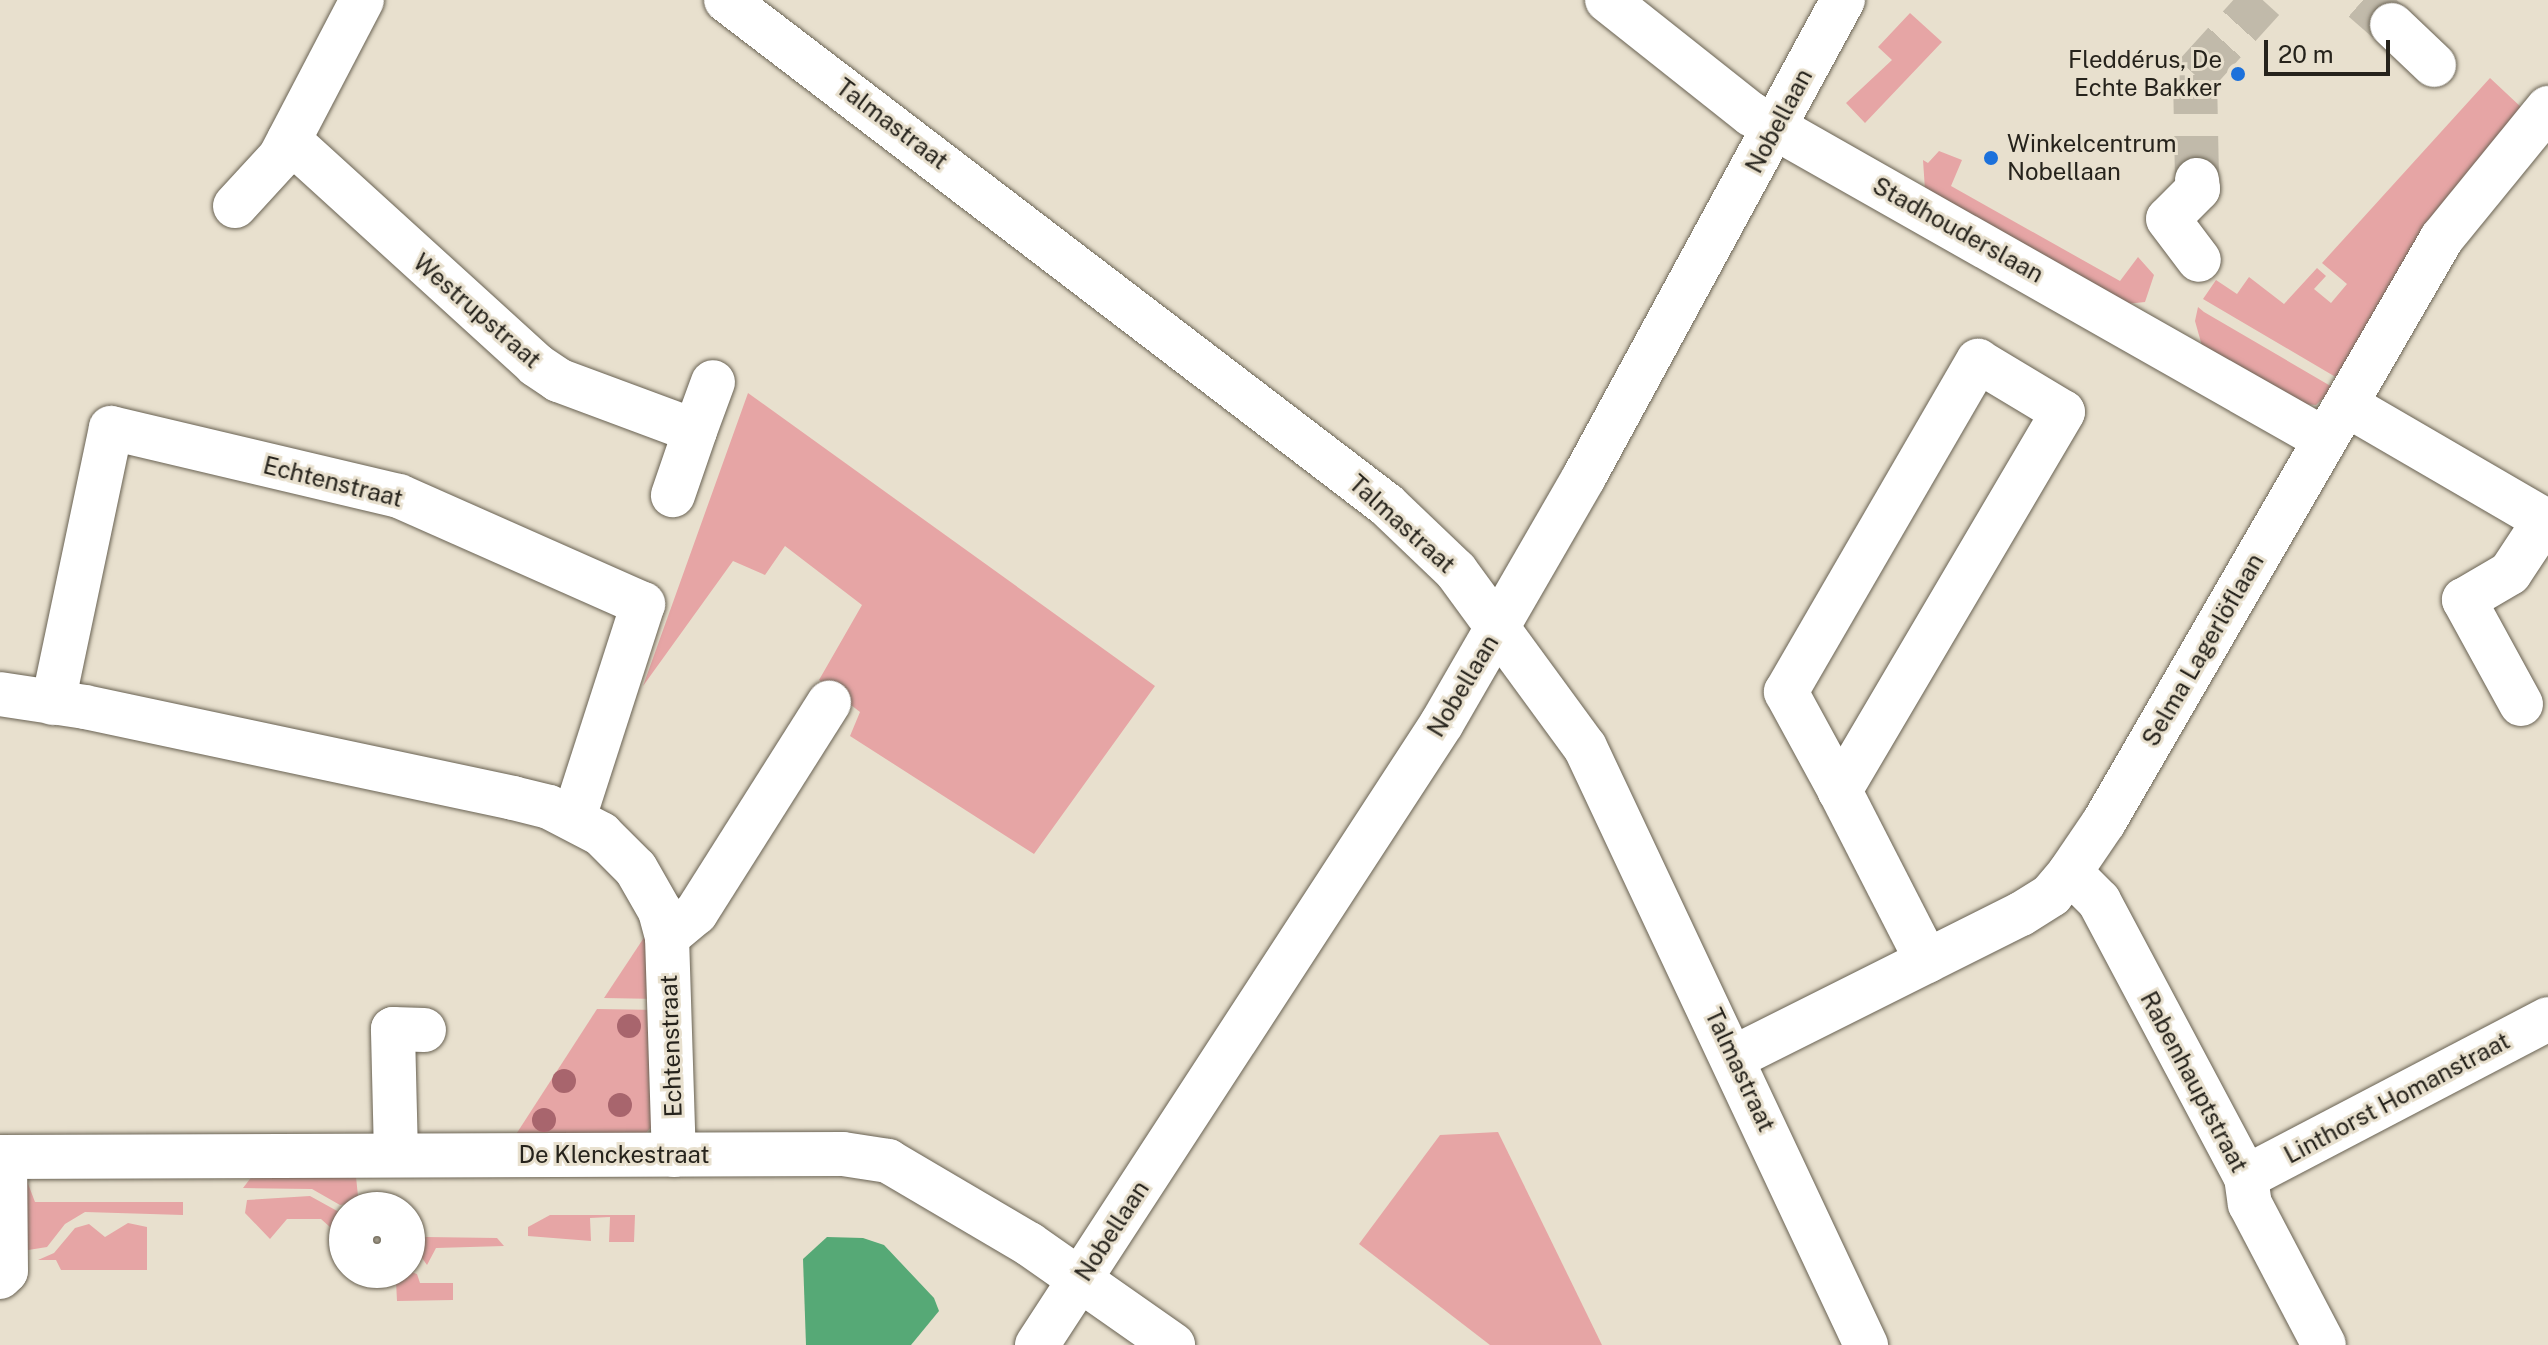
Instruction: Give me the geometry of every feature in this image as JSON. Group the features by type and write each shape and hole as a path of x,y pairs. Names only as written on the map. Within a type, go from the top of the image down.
{"street":[{"path":"235,206 289,140 362,0"},
{"name":"Talmastraat","path":"726,0 776,14 1387,505 1456,571 1497,631 1585,747 1735,1057 1866,1345"},
{"name":"Stadhouderslaan","path":"1607,0 1720,94 1776,129 2336,422 2546,521"},
{"name":"Nobellaan","path":"1037,1345 1497,631 1776,129 1843,0"},
{"path":"2392,25 2434,65"},
{"name":"Selma Lagerlöflaan","path":"1735,1057 2037,906 2070,872 2104,822 2442,238 2548,108"},
{"name":"Westrupstraat","path":"289,140 536,365 558,380 695,431"},
{"path":"2197,180 2198,189 2168,219 2199,260"},
{"path":"1840,791 2063,412 1978,361 1786,692 1927,961"},
{"path":"673,495 713,382"},
{"name":"Echtenstraat","path":"53,703 111,428 399,496 643,604 574,818"},
{"path":"2521,704 2464,600 2510,573 2546,521"},
{"name":"Echtenstraat","path":"0,694 513,798 574,818 601,834 636,869 660,911 667,937 674,1155"},
{"path":"667,937 696,913 829,703"},
{"name":"Rabenhauptstraat","path":"2070,872 2099,901 2246,1177 2250,1204 2324,1345"},
{"name":"Linthorst Homanstraat","path":"2246,1177 2548,1019"},
{"path":"378,1213 393,1029 424,1030"},
{"name":"De Klenckestraat","path":"2,1157 843,1154 888,1161 931,1181 1081,1279 1173,1345"},
{"path":"0,1277 6,1271 2,1157"}],"shaded area":[{"path":"1910,13 1942,42 1865,123 1846,103 1892,60 1878,47"},
{"path":"2490,78 2522,108 2339,379 2203,299 2216,280 2237,294 2249,277 2284,304 2317,268 2326,276 2314,289 2331,303 2347,284 2322,263"},
{"path":"1939,151 1962,160 1951,186 2120,281 2138,257 2154,275 2145,302 2126,304 1925,190 1923,160 1928,163"},
{"path":"2198,307 2334,388 2316,405 2304,404 2202,346 2195,321"},
{"path":"748,393 1155,686 1034,854 850,736 860,712 819,680 862,605 785,546 765,575 733,561 643,686"},
{"path":"649,930 659,999 604,998"},
{"path":"597,1009 659,1010 656,1122 645,1134 513,1139"},
{"path":"1498,1132 1602,1345 1490,1345 1359,1244 1440,1135"},
{"path":"256,1171 356,1177 358,1196 355,1203 340,1205 312,1189 243,1188"},
{"path":"25,1176 35,1202 183,1202 183,1215 85,1212 65,1224 47,1247 22,1251"},
{"path":"310,1196 339,1212 340,1236 321,1219 287,1219 270,1239 245,1213 247,1200"},
{"path":"550,1215 635,1215 634,1242 609,1242 610,1217 590,1218 591,1241 528,1236 528,1227"},
{"path":"128,1223 147,1227 147,1270 61,1270 56,1260 38,1260 54,1253 75,1228 89,1224 105,1237"},
{"path":"827,1237 863,1238 884,1245 934,1298 939,1311 911,1345 806,1345 803,1259"},
{"path":"497,1238 504,1246 436,1248 427,1265 415,1248 418,1239"},
{"path":"408,1271 417,1274 420,1283 453,1283 453,1300 397,1301 396,1281"}],"tunnel":[{"path":"2197,180 2195,75 2263,0"},
{"path":"2363,0 2392,25"}],"place":[{"name":"Fleddérus, De Echte Bakker","path":"2238,74"},
{"name":"Winkelcentrum Nobellaan","path":"1991,158"}]}
